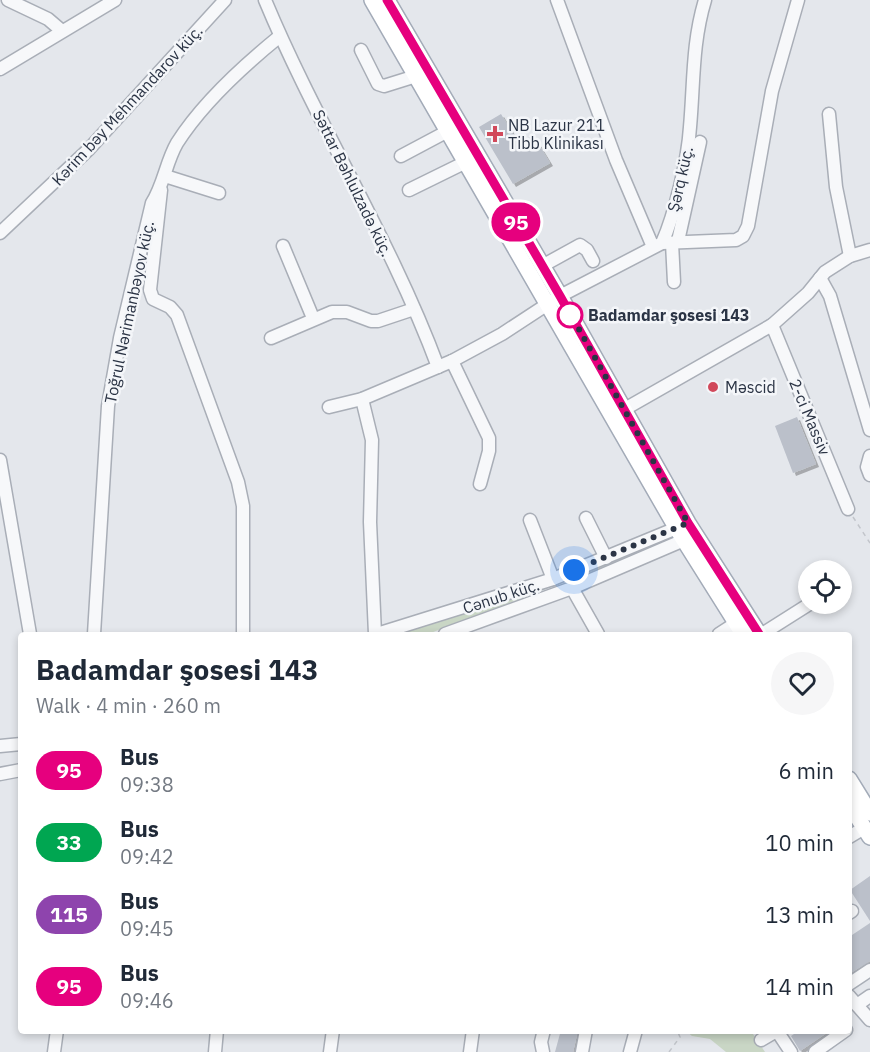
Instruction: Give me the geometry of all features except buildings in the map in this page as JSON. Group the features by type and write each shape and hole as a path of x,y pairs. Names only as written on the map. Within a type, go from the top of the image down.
{"main road":[{"path":"372,0 406,46 542,266 554,300 740,629"},
{"path":"387,0 416,76 466,162 623,410 686,532 759,632"},
{"path":"852,784 870,813"},
{"path":"852,809 867,833"}],"street":[{"path":"8,0 48,19 62,31"},
{"path":"0,69 115,0"},
{"name":"Kərim bəy Mehmandarov küç.","path":"0,233 89,149 225,0"},
{"name":"Səttar Bəhlulzadə küç.","path":"265,0 280,36 350,173 414,309 438,367"},
{"path":"557,0 616,160 666,243 674,282"},
{"name":"Şərq küç.","path":"666,243 689,142 696,27 705,0"},
{"path":"329,406 362,399 452,361 502,334 554,300 666,243 736,240 743,236 748,226 772,91 798,0"},
{"name":"Toğrul Nərimanbəyov küç.","path":"94,632 108,406 152,203 161,189 176,146 205,107 258,54 280,36"},
{"path":"361,50 378,84 384,86 416,76"},
{"path":"830,114 836,186 850,256"},
{"path":"401,156 448,131"},
{"path":"666,243 700,142"},
{"path":"409,190 466,162"},
{"path":"165,176 219,193"},
{"path":"161,189 150,290 153,299 173,309 177,315 238,482 243,506 243,632"},
{"path":"542,266 580,245 593,261"},
{"path":"284,246 313,318"},
{"path":"623,410 772,326 808,293 820,278 850,256 870,250"},
{"path":"820,278 830,296 870,430"},
{"path":"271,338 313,318 332,312 346,312 378,321 414,309"},
{"name":"2-ci Massiv","path":"772,326 848,509"},
{"path":"452,361 489,438 489,451 480,484"},
{"path":"362,399 372,440 370,522 376,632"},
{"path":"870,456 867,467 870,475"},
{"path":"0,460 30,632"},
{"path":"586,518 606,558"},
{"path":"530,520 553,579"},
{"name":"Cənub küç.","path":"382,632 553,579 606,558 686,532"},
{"name":"Cənub küç.","path":"467,631 572,588 686,532"},
{"path":"572,588 597,632"},
{"path":"763,632 798,611"},
{"path":"0,746 18,744"},
{"path":"0,774 18,771"},
{"path":"852,836 867,833"},
{"path":"852,982 870,970"},
{"path":"870,996 853,1000 870,1020"},
{"path":"54,1052 56,1034"},
{"path":"215,1052 217,1034"},
{"path":"330,1052 332,1034"},
{"path":"470,1052 472,1034"},
{"path":"543,1034 541,1042 543,1052"},
{"path":"582,1052 585,1034"},
{"path":"630,1052 633,1034"},
{"path":"762,1040 773,1034"},
{"path":"780,1034 791,1052"},
{"path":"815,1052 842,1034"}],"path":[{"path":"848,509 870,543"},
{"path":"669,1052 680,1037 679,1034"}],"green space":[{"path":"657,541 658,546 433,632 401,632 580,574"},
{"path":"690,1034 753,1034 765,1052 726,1052 710,1039"}],"bus line":[{"name":"95","path":"387,0 490,180 560,296 688,523 758,632"}],"place":[{"name":"NB Lazur 211 Tibb Klinikası","path":"495,134"},
{"name":"Badamdar şosesi 143","path":"570,315"},
{"name":"Məscid","path":"713,387"}],"route":[{"path":"570,315 567,308 688,523 574,570"}]}
